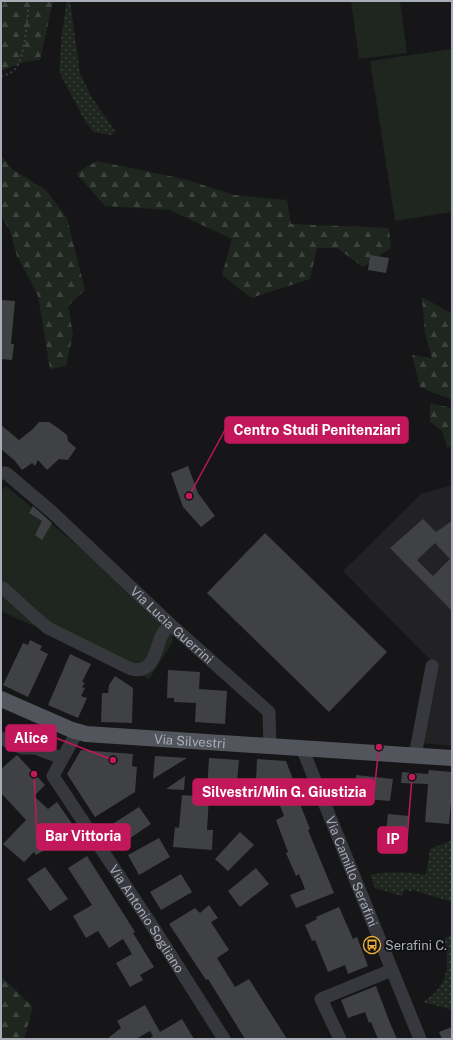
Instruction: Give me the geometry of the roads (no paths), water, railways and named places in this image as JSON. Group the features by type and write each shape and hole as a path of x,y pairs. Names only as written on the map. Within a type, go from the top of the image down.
{"main road":[{"name":"Via Silvestri","path":"1,699 77,732 86,734 415,756"},
{"path":"415,756 452,758"}],"street":[{"name":"Via Lucia Guerrini","path":"4,473 52,512 170,624 269,712 270,746"},
{"path":"3,588 48,628 131,669 142,670 150,664 162,635 170,624"},
{"path":"415,756 432,666"},
{"path":"1,738 22,748 35,748 62,758 77,732"},
{"name":"Via Camillo Serafini","path":"302,748 420,1039"},
{"name":"Via Antonio Sogliano","path":"62,758 53,776 153,927 224,1039"},
{"path":"340,1039 321,999 392,970"}],"place":[{"name":"Centro Studi Penitenziari","path":"189,496"},
{"name":"Silvestri/Min G. Giustizia","path":"379,747"},
{"name":"Alice","path":"113,760"},
{"name":"Bar Vittoria","path":"34,774"},
{"name":"IP","path":"412,777"},
{"name":"Serafini C.","path":"372,945"}]}
